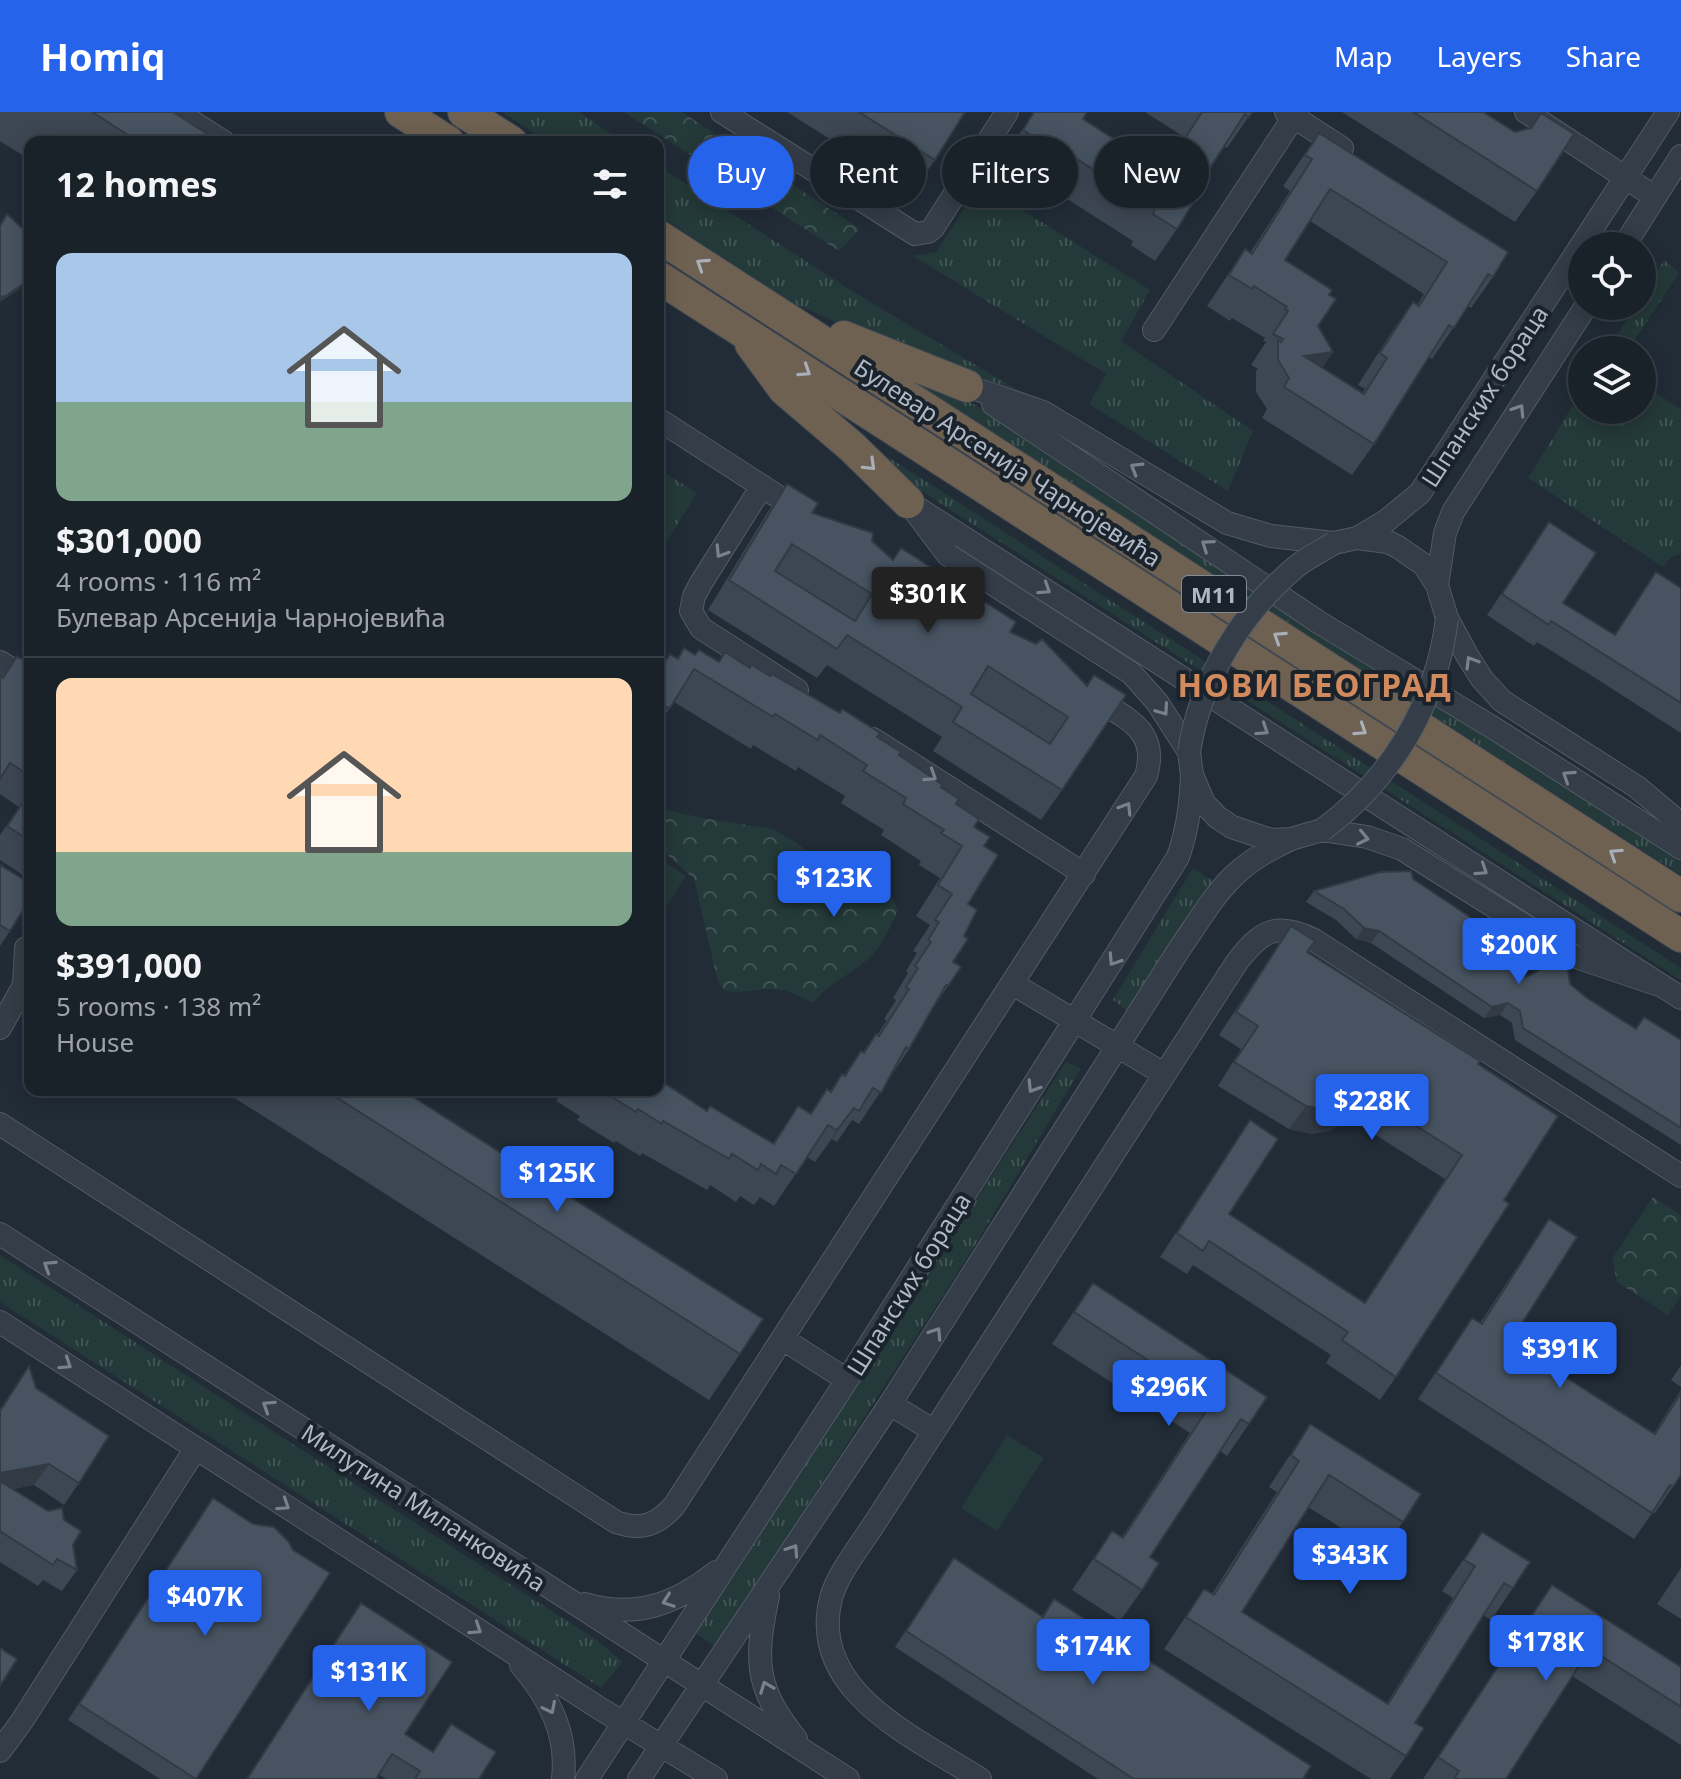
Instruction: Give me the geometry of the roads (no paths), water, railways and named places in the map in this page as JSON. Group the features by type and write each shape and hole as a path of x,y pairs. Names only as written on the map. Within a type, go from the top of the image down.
{"highway":[{"path":"401,112 439,136"},
{"path":"464,112 502,136"},
{"name":"Булевар Арсенија Чарнојевића","path":"664,240 1681,896"},
{"name":"Булевар Арсенија Чарнојевића","path":"664,281 1681,936"},
{"path":"747,293 879,353 967,386"},
{"path":"739,329 784,389 852,447 908,502"}],"street":[{"path":"177,112 215,136"},
{"path":"722,112 915,234 933,228 1007,112"},
{"path":"1526,112 1655,197"},
{"name":"Шпанских бораца","path":"1357,538 1386,521 1420,493 1668,112"},
{"path":"1154,330 1292,114 1357,157"},
{"path":"1633,232 1681,156"},
{"name":"Шпанских бораца","path":"1437,585 1445,533 1453,512 1577,320"},
{"path":"967,386 1043,412 1227,523 1271,536 1334,543 1357,538 1388,542 1398,547 1424,565 1437,585 1447,618 1482,679 1502,701 1637,787 1681,824"},
{"name":"Булевар Арсенија Чарнојевића","path":"967,386 1320,623 1492,727 1681,848"},
{"path":"664,423 814,519"},
{"path":"762,486 701,583 691,611 701,628 814,701"},
{"path":"908,502 948,555 1131,673 1157,702 1189,752"},
{"path":"908,502 1672,992"},
{"path":"1334,543 1299,564 1247,616 1209,687 1192,731 1189,752 1192,775 1204,803 1232,827 1271,840 1291,839 1322,830 1360,797 1393,759 1412,731 1439,664 1447,618"},
{"path":"0,662 24,677"},
{"path":"0,1124 616,1522 645,1527 661,1521 674,1506 783,1339 1146,776 1150,750 1138,726 1070,683"},
{"path":"853,726 1084,874"},
{"name":"Шпанских бораца","path":"587,1779 847,1380 1178,857 1189,821 1192,775"},
{"path":"1322,830 1367,837 1402,849 1573,956 1672,992"},
{"name":"Шпанских бораца","path":"639,1779 890,1404 1222,887 1233,874 1261,853 1291,839"},
{"path":"980,1779 881,1715 857,1695 841,1674 829,1636 829,1612 836,1585 1164,1074 1253,941 1261,935 1288,930 1314,940 1681,1176"},
{"path":"1013,984 1164,1074"},
{"path":"0,1028 24,985"},
{"name":"Милутина Миланковића","path":"0,1234 848,1779"},
{"path":"0,1322 716,1779"},
{"path":"783,1339 847,1380"},
{"path":"890,1404 934,1431"},
{"path":"0,1751 196,1448"},
{"path":"566,1598 595,1607 620,1610 646,1608 674,1601 714,1574 731,1557"},
{"path":"771,1583 759,1642 758,1665 765,1690 788,1729 807,1752"},
{"path":"508,1649 547,1701 560,1727 564,1744 563,1779"}],"district":[{"name":"НОВИ БЕОГРАД","path":"1315,684"}]}
